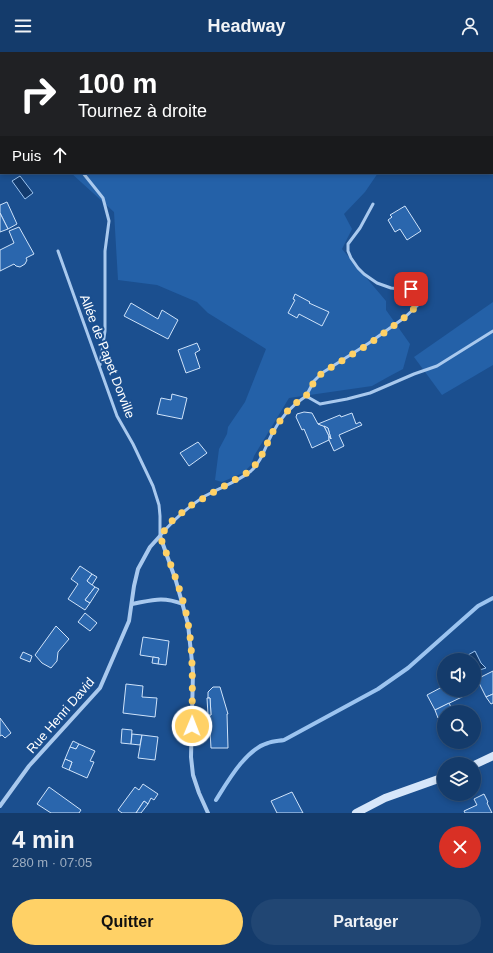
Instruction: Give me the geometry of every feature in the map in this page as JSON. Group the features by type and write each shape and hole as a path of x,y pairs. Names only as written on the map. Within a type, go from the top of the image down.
{"main road":[{"path":"481,762 493,756"},
{"path":"356,813 385,798 437,779"}],"street":[{"name":"Rue Henri David","path":"0,806 30,766 100,688 129,621 138,569 150,547 160,536"},
{"path":"160,536 176,581 188,624 193,672 191,758 193,775 199,794 208,813"},
{"path":"132,604 155,599 170,600 183,604"}],"lane":[{"path":"84,174 103,198 109,221 106,251 105,331 99,366"},
{"path":"160,536 172,521 190,506 250,471 260,459 272,433 284,415 292,406 306,396 314,382 322,373 369,344 404,318 419,304 421,298 418,291 391,288 377,283 364,274 351,258 348,251 348,244 360,228 373,204"},
{"name":"Allée de Papet Dorville","path":"58,251 117,416 133,444 153,486 159,505 160,536"},
{"path":"306,396 320,404 370,393 437,366 493,331"}],"shaded area":[{"path":"72,174 377,174 365,192 344,214 352,229 342,249 386,301 386,310 410,344 403,369 372,386 289,398 254,456 251,465 243,473 222,482 215,480 219,449 227,434 228,427 245,402 266,349 208,313 197,302 157,285 118,280 114,212"},
{"path":"20,176 33,193 25,199 12,181"},
{"path":"493,302 493,365 442,395 414,357"},
{"path":"481,663 486,668 481,670"}],"building":[{"path":"7,202 17,224 8,229 0,213 0,205"},
{"path":"405,206 421,231 407,240 400,229 395,232 388,220 392,217 390,215"},
{"path":"0,213 8,229 0,232"},
{"path":"19,227 34,254 26,258 27,260 25,264 20,267 14,264 0,271 0,250 14,243 9,231"},
{"path":"295,294 310,302 309,303 329,312 322,326 299,314 297,318 288,313 295,300 293,299"},
{"path":"131,303 158,319 162,310 178,320 168,339 124,316"},
{"path":"197,343 200,350 195,353 200,368 186,373 178,350"},
{"path":"172,394 187,398 182,419 157,414 161,398 171,400"},
{"path":"304,412 312,413 318,424 324,426 329,436 329,440 312,448 304,429 302,430 296,417 297,414"},
{"path":"352,413 356,424 360,422 362,425 339,435 344,446 334,451 329,440 329,436 331,439 328,428 318,424 340,415 341,417"},
{"path":"324,426 328,428 331,439 329,436"},
{"path":"198,442 207,453 189,466 180,453"},
{"path":"80,566 92,574 87,581 95,587 85,600 90,603 85,610 68,599 78,584 71,579"},
{"path":"92,574 97,577 92,585 87,581"},
{"path":"95,587 99,589 90,603 85,600"},
{"path":"85,613 97,623 90,631 78,622"},
{"path":"56,626 69,639 58,652 57,661 51,668 42,663 35,655"},
{"path":"143,637 169,641 166,665 158,664 159,658 140,655"},
{"path":"23,652 32,656 30,662 20,658"},
{"path":"153,657 159,658 158,664 152,663"},
{"path":"493,671 493,694 486,697 481,687 481,677"},
{"path":"126,684 143,686 142,697 157,698 155,717 123,713"},
{"path":"213,687 220,687 228,714 228,748 211,748 209,715 211,715 210,698 208,698 208,692"},
{"path":"437,690 437,697 462,697 445,705 437,705 437,709 435,710 427,695"},
{"path":"493,694 493,703 491,704 486,697"},
{"path":"207,698 210,698 211,715 208,715"},
{"path":"0,718 11,733 5,738 2,735 0,736"},
{"path":"122,729 132,730 131,744 121,743"},
{"path":"132,734 142,735 140,745 131,744"},
{"path":"142,735 158,737 155,760 138,758"},
{"path":"73,741 79,744 76,749 70,747"},
{"path":"79,744 95,751 90,761 94,762 87,778 69,770 72,762 65,759 70,747 76,749"},
{"path":"65,759 72,762 69,770 62,767"},
{"path":"143,784 158,794 154,800 151,798 148,804 144,801 136,813 122,813 118,810 135,787 139,790"},
{"path":"49,787 81,810 79,813 51,813 37,804"},
{"path":"292,792 303,813 277,813 271,801"},
{"path":"484,794 492,813 465,813 464,811 477,805 475,801 481,801 481,796"},
{"path":"144,801 148,804 141,813 136,813"}],"waterway":[{"path":"216,800 238,767 260,746 274,741 284,740 378,689 408,668 478,606 493,598"}],"route":[{"path":"192,726 193,672 187,617 160,536 172,521 190,506 250,471 260,459 272,433 284,415 292,406 306,396 314,382 322,373 369,344 404,318 419,304 421,298 420,294 418,291 411,289"}]}
